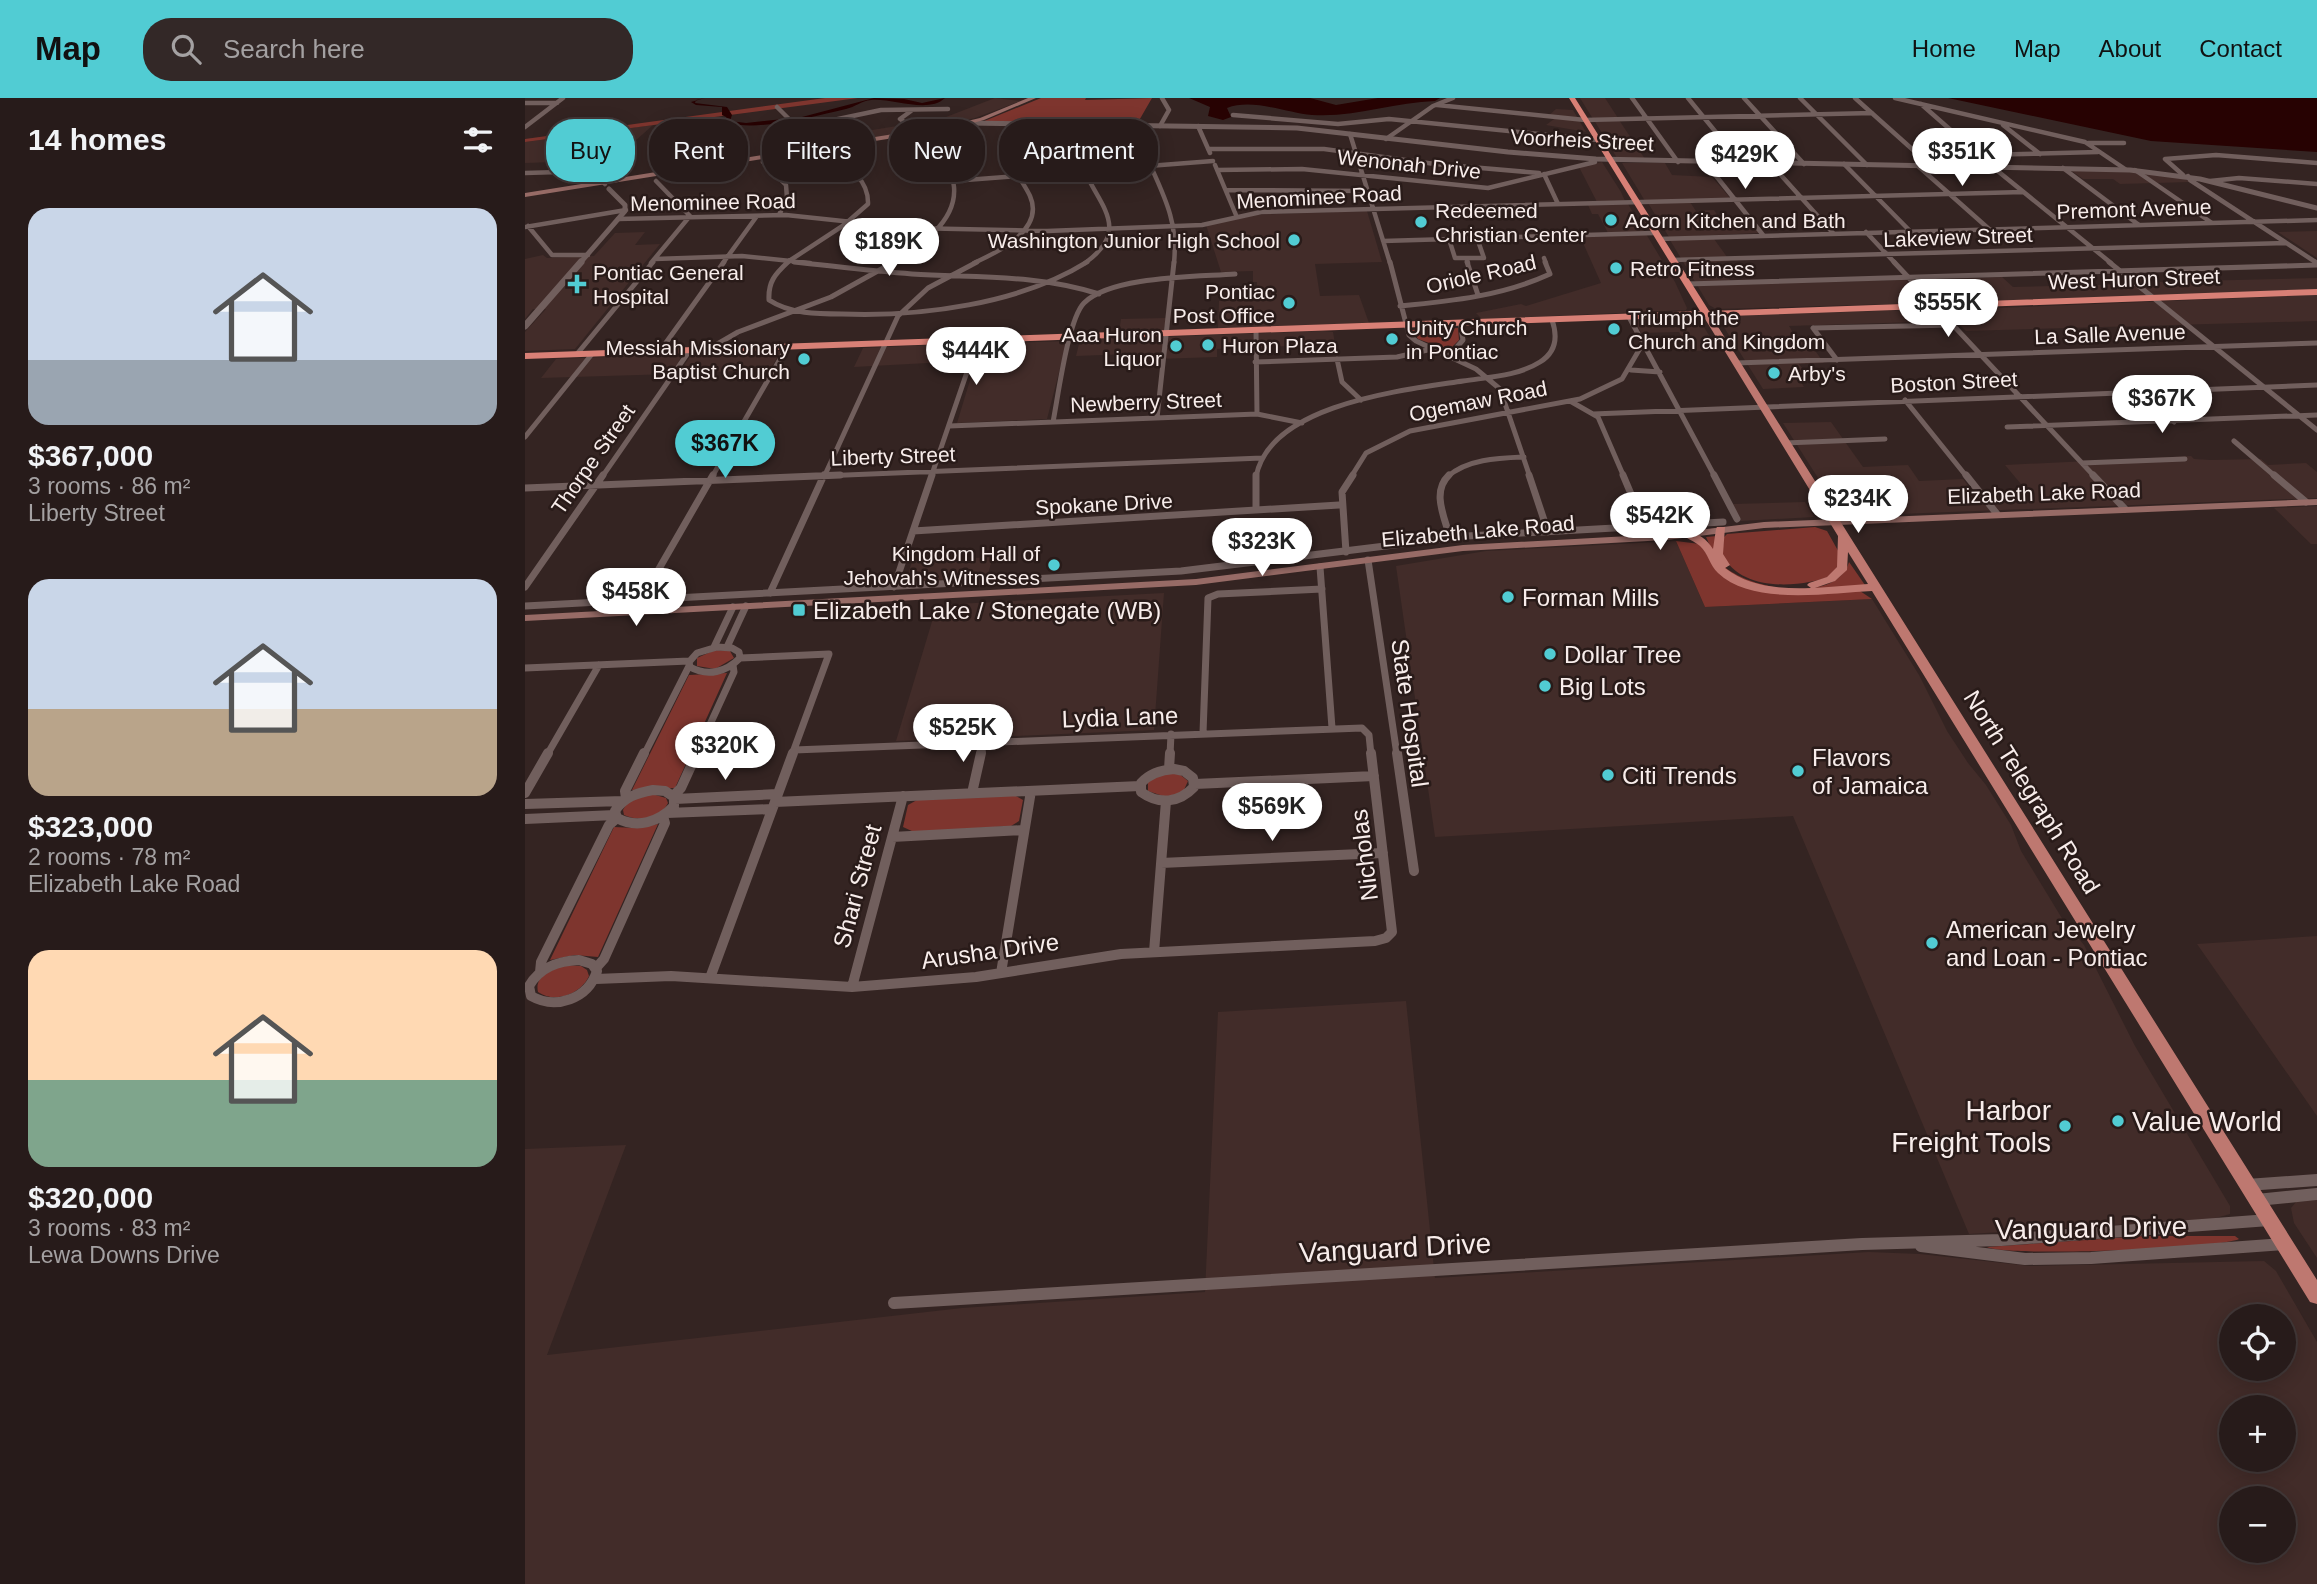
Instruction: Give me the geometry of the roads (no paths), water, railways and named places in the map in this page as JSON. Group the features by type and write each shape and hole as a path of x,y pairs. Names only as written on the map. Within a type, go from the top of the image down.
{"highway":[{"path":"1572,98 1706,314"},
{"name":"West Huron Street","path":"525,356 2317,292"}],"main road":[{"path":"976,119 1033,98"},
{"path":"525,199 649,178"},
{"path":"558,191 649,182"},
{"path":"525,199 564,192 558,191"},
{"name":"North Telegraph Road","path":"1706,314 2317,1296"},
{"name":"Elizabeth Lake Road","path":"525,618 1210,581 1486,545 1687,534 1722,526 2317,502"},
{"path":"1722,526 1719,554 1730,570 1754,581 1790,587 1817,584 1840,573 1844,564 1843,536"},
{"path":"1687,534 1704,543 1714,562 1723,571 1754,586 1795,591 1875,587"}],"street":[{"path":"525,127 563,98"},
{"path":"1160,126 1169,110 1162,98"},
{"path":"1386,139 1437,105 1453,98"},
{"path":"1632,98 1678,162"},
{"path":"1688,98 1741,163"},
{"path":"1744,98 1804,164"},
{"path":"1800,98 1867,165"},
{"path":"1855,98 1931,166"},
{"path":"1895,98 2087,143 2123,143"},
{"path":"525,103 557,103"},
{"path":"1921,104 2023,192 2317,430"},
{"path":"1437,105 1585,120 1872,113"},
{"path":"777,107 784,119"},
{"path":"844,119 881,110 948,109"},
{"path":"900,119 913,110"},
{"path":"1233,115 1335,124 1385,119 1598,140"},
{"path":"1258,127 1266,119"},
{"path":"525,121 534,120"},
{"path":"2003,123 2040,154"},
{"name":"Voorheis Street","path":"1160,126 1258,127 1609,159 2125,169 2185,176 2317,206"},
{"path":"1198,126 1237,215"},
{"path":"1350,134 1353,152 1412,338 1488,377 1503,392 1549,532"},
{"path":"2087,143 2125,169"},
{"path":"1208,149 1276,147 1353,152 1544,174 1558,204"},
{"path":"1981,155 2100,152"},
{"path":"2317,163 2224,157 2178,156 2165,159 2190,180 2317,264"},
{"path":"1158,165 1213,160"},
{"name":"Wenonah Drive","path":"1217,170 1281,168 1488,188 1595,162"},
{"path":"1706,162 1763,236"},
{"path":"1770,163 1833,233"},
{"path":"1844,164 1910,231"},
{"path":"1917,166 1989,229"},
{"path":"2063,168 2139,225"},
{"path":"2135,170 2212,223"},
{"path":"525,173 546,172"},
{"path":"1157,418 1173,277 1175,227 1166,193 1158,177"},
{"path":"2210,181 2239,178 2317,184"},
{"path":"604,182 625,205 626,210"},
{"path":"577,354 690,214 657,182"},
{"path":"779,215 787,201 788,189 784,182"},
{"path":"861,182 868,192 866,207 849,223 789,260 772,280 767,295 776,304 802,311 842,314 900,313 975,304 1045,281 1076,268 1095,255 1107,241 1103,200 1094,182"},
{"path":"707,350 725,338 834,297 878,270 935,230 954,205 956,193 953,182"},
{"path":"770,593 900,313 919,294 1001,248 1022,232 1031,219 1033,210 1021,182"},
{"path":"1488,188 1493,206"},
{"path":"1226,190 1367,191"},
{"name":"Menominee Road","path":"618,219 779,215 935,230 1022,232 1175,227 1210,223 1237,215 1372,209 2023,192"},
{"path":"525,326 626,210"},
{"path":"527,227 626,210"},
{"path":"660,351 757,216"},
{"name":"Premont Avenue","path":"1383,241 1763,236 2317,220"},
{"path":"527,227 552,255 588,255"},
{"path":"1866,232 2125,509"},
{"path":"1449,239 1455,258 1484,258 1477,238"},
{"name":"Lakeview Street","path":"1672,260 2286,243"},
{"path":"655,258 728,256 789,260 878,270 1045,281 1098,294"},
{"name":"Oriole Road","path":"1400,306 1479,295 1548,276 1551,273 1544,258"},
{"path":"1467,260 1479,295"},
{"path":"1687,284 2317,264"},
{"path":"1053,422 1078,310 1098,294 1135,282 1235,274"},
{"path":"1629,317 1737,519"},
{"path":"1255,510 1256,474 1262,458 1281,438 1302,423 1361,400 1528,368 1546,358 1557,340 1552,320"},
{"path":"1449,356 1463,341 1460,323"},
{"path":"1837,360 1813,328 1954,325"},
{"path":"1256,330 1257,414"},
{"path":"725,338 723,344 731,349"},
{"path":"894,587 978,340"},
{"name":"La Salle Avenue","path":"1736,363 2317,343"},
{"path":"1642,345 1640,356 1631,370 1660,372"},
{"path":"641,600 787,347"},
{"path":"1255,362 1402,356 1432,349"},
{"name":"Thorpe Street","path":"525,587 690,350"},
{"path":"525,437 592,354"},
{"path":"1338,359 1342,382 1361,400"},
{"name":"Ogemaw Road","path":"1346,552 1339,523 1339,505 1345,484 1356,464 1368,451 1387,439 1417,429 1570,401 1607,387 1631,370"},
{"name":"Boston Street","path":"1593,414 2317,385"},
{"path":"2140,391 2174,422"},
{"path":"1905,400 1997,514"},
{"path":"1570,401 1599,420 1645,527"},
{"name":"Newberry Street","path":"949,426 1257,414 1302,423"},
{"path":"2007,427 2317,415"},
{"path":"1785,443 1885,439"},
{"path":"2234,441 2306,502"},
{"path":"1450,538 1440,492 1447,477 1475,463 1524,457"},
{"name":"Liberty Street","path":"525,488 1262,458"},
{"path":"2082,463 2185,459"},
{"name":"Spokane Drive","path":"913,531 1205,516 1339,505"},
{"name":"Elizabeth Lake Road","path":"525,606 1209,569 1450,538 1645,527 1722,526"},
{"name":"State Hospital","path":"1368,560 1414,872"},
{"path":"1320,567 1332,728"},
{"path":"1062,589 1063,578"},
{"path":"1203,733 1207,599 1210,596 1322,589"},
{"path":"727,647 746,606"},
{"path":"714,647 733,607"},
{"path":"733,665 733,672 683,784 674,797 674,806 665,815 665,823 596,974 578,995 550,1003 533,998 529,993 528,983 540,972 541,962 608,825 616,817 616,808 625,799 625,791 689,663 697,653 714,647 738,650 740,658"},
{"path":"525,668 689,663 696,671 707,673 733,665 740,658 829,654 710,978"},
{"path":"525,793 599,664"},
{"name":"Lydia Lane","path":"794,750 1332,728 1365,729"},
{"name":"Nicholas","path":"1365,729 1369,735 1392,927 1388,936"},
{"path":"1169,769 1171,734"},
{"path":"972,793 984,742"},
{"path":"1140,786 1149,774 1169,769 1188,773 1195,784"},
{"path":"1140,786 1147,797 1166,801 1186,795 1195,784 1374,776"},
{"path":"525,819 616,817 632,824 646,823 665,815 775,802 1140,786"},
{"path":"525,804 625,799 653,790 665,791 674,797 775,802"},
{"path":"1001,973 1031,791"},
{"name":"Shari Street","path":"852,987 903,796"},
{"path":"1154,951 1166,801"},
{"path":"892,837 1024,830"},
{"path":"1161,863 1383,853"},
{"name":"Arusha Drive","path":"540,972 570,960 586,961 596,974 852,987 1001,973 1095,957 1154,951 1375,941 1388,936"},
{"path":"2252,1192 2317,1180"},
{"path":"2252,1192 2317,1194"},
{"name":"Vanguard Drive","path":"894,1303 1899,1243 2001,1240 2269,1220"},
{"name":"Vanguard Drive","path":"1899,1243 2025,1259 2091,1258 2284,1244"}],"place":[{"name":"Acorn Kitchen and Bath","path":"1611,220"},
{"name":"Redeemed Christian Center","path":"1421,222"},
{"name":"Washington Junior High School","path":"1294,240"},
{"name":"Retro Fitness","path":"1616,268"},
{"name":"Pontiac General Hospital","path":"577,284"},
{"name":"Pontiac Post Office","path":"1289,303"},
{"name":"Triumph the Church and Kingdom","path":"1614,329"},
{"name":"Unity Church in Pontiac","path":"1392,339"},
{"name":"Huron Plaza","path":"1208,345"},
{"name":"Aaa Huron Liquor","path":"1176,346"},
{"name":"Messiah Missionary Baptist Church","path":"804,359"},
{"name":"Arby's","path":"1774,373"},
{"name":"Kingdom Hall of Jehovah's Witnesses","path":"1054,565"},
{"name":"Forman Mills","path":"1508,597"},
{"name":"Elizabeth Lake / Stonegate (WB)","path":"799,610"},
{"name":"Dollar Tree","path":"1550,654"},
{"name":"Big Lots","path":"1545,686"},
{"name":"Flavors of Jamaica","path":"1798,771"},
{"name":"Citi Trends","path":"1608,775"},
{"name":"American Jewelry and Loan - Pontiac","path":"1932,943"},
{"name":"Value World","path":"2118,1121"},
{"name":"Harbor Freight Tools","path":"2065,1126"}]}
